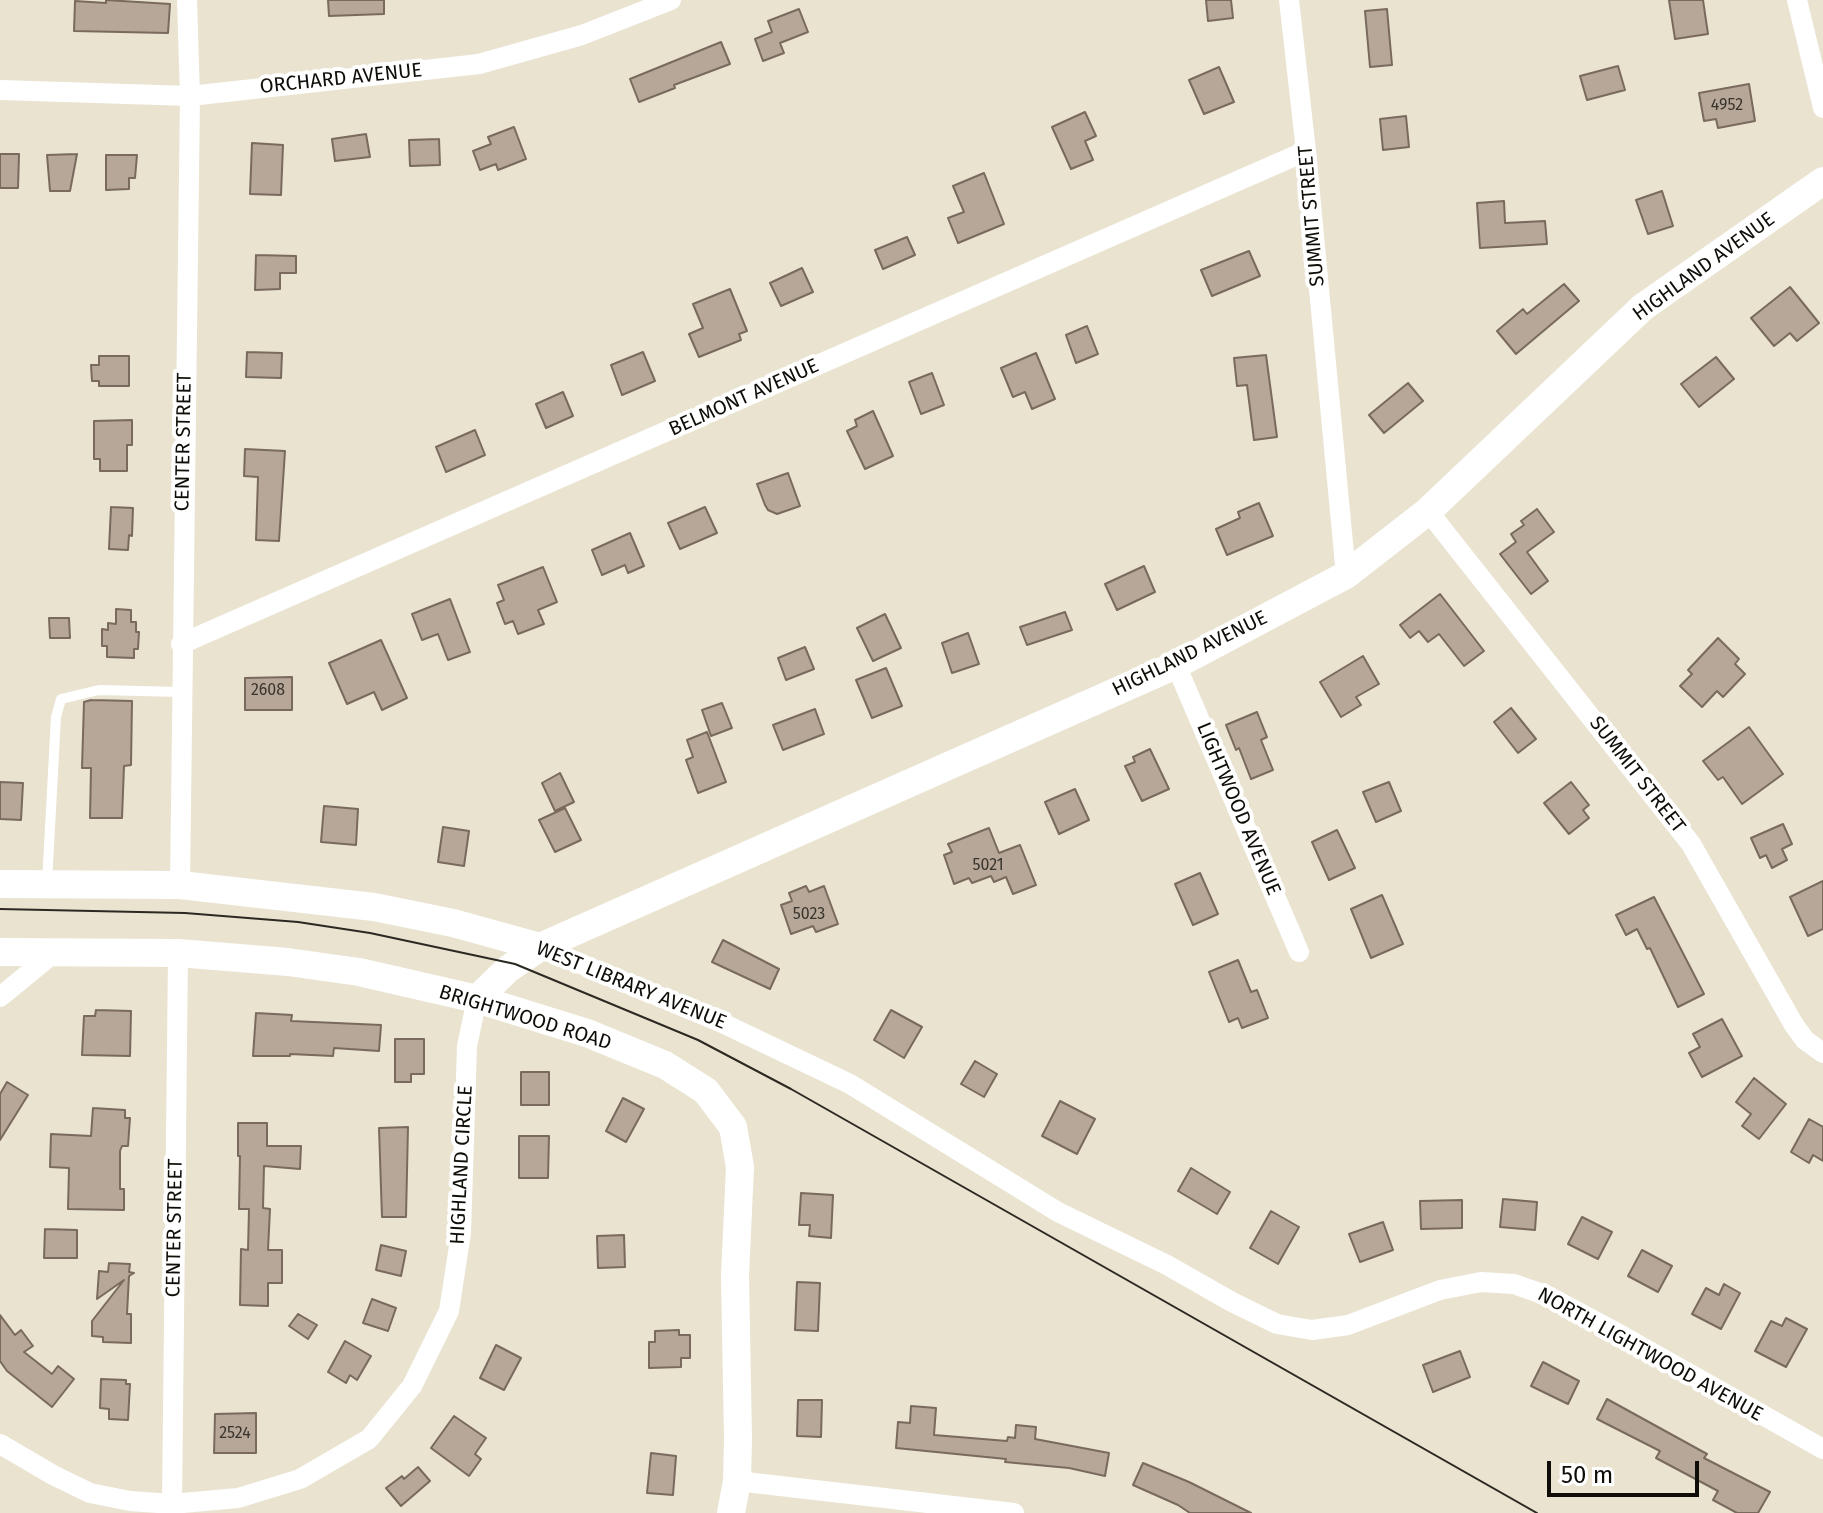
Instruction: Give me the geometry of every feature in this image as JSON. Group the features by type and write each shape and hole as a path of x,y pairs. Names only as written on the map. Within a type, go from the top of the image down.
{"street":[{"name":"CENTER STREET","path":"180,885 190,96 187,0"},
{"name":"ORCHARD AVENUE","path":"0,90 190,96 479,64 582,35 671,0"},
{"name":"SUMMIT STREET","path":"1289,0 1346,575"},
{"path":"1797,0 1823,108"},
{"name":"BELMONT AVENUE","path":"181,644 1306,151"},
{"name":"HIGHLAND AVENUE","path":"477,999 508,969 540,947 1176,665 1346,575 1428,511 1643,307 1823,181"},
{"name":"SUMMIT STREET","path":"1428,511 1691,844 1794,1025 1805,1040 1823,1053"},
{"name":"LIGHTWOOD AVENUE","path":"1176,665 1299,952"},
{"name":"WEST LIBRARY AVENUE","path":"0,884 180,885 374,907 453,923 540,947 718,1021 850,1084 1058,1212 1201,1285"},
{"name":"BRIGHTWOOD ROAD","path":"0,952 178,953 345,970 477,999 587,1033 665,1065 706,1091 733,1127 740,1167 735,1276 737,1481 731,1513"},
{"path":"0,997 55,952"},
{"name":"CENTER STREET","path":"172,1504 178,953"},
{"name":"HIGHLAND CIRCLE","path":"0,1444 40,1469 90,1493 130,1501 172,1504 238,1498 300,1479 369,1439 412,1386 449,1311 461,1233 467,1046 477,999"},
{"name":"NORTH LIGHTWOOD AVENUE","path":"1201,1285 1277,1324 1312,1330 1348,1325 1440,1290 1481,1282 1514,1284 1548,1296 1610,1329 1823,1449"},
{"path":"737,1481 1014,1513"}],"lane":[{"path":"47,885 56,717 61,699 99,690 181,692"}],"building":[{"path":"106,0 170,4 168,33 74,31 75,1 106,3"},
{"path":"328,0 384,0 384,14 329,16"},
{"path":"1206,0 1231,0 1233,18 1208,21"},
{"path":"1669,0 1703,0 1708,34 1675,39"},
{"path":"799,9 808,32 780,43 784,53 763,61 755,39 772,32 768,21"},
{"path":"1387,9 1392,65 1370,67 1365,11"},
{"path":"721,42 730,64 639,102 630,79"},
{"path":"1618,66 1625,90 1587,100 1580,76"},
{"path":"1219,67 1234,102 1204,114 1189,80"},
{"path":"1749,84 1755,121 1718,128 1716,119 1704,121 1699,93"},
{"path":"1085,112 1096,136 1085,141 1093,160 1071,169 1052,127"},
{"path":"1406,116 1409,147 1383,150 1380,119"},
{"path":"514,127 526,159 498,170 496,164 480,170 473,151 491,144 488,137"},
{"path":"366,134 370,157 335,161 332,139"},
{"path":"439,139 440,165 410,166 409,140"},
{"path":"252,143 283,145 281,195 250,194"},
{"path":"0,154 19,154 18,188 0,188"},
{"path":"77,154 70,191 50,191 47,155"},
{"path":"106,155 137,155 135,178 129,178 129,189 106,190"},
{"path":"984,173 1004,224 958,243 948,218 964,212 953,186"},
{"path":"1662,191 1673,226 1648,234 1636,200"},
{"path":"1504,201 1505,223 1545,221 1547,244 1480,248 1477,203"},
{"path":"907,237 915,255 883,269 875,250"},
{"path":"1249,251 1260,276 1212,296 1201,270"},
{"path":"256,255 296,256 296,273 280,273 280,289 255,290"},
{"path":"802,268 813,292 781,306 770,283"},
{"path":"1564,284 1579,301 1516,354 1497,331 1523,309 1527,314"},
{"path":"1790,287 1819,323 1797,341 1790,333 1774,346 1751,318"},
{"path":"730,289 747,331 739,334 741,340 699,357 689,334 703,328 693,304"},
{"path":"1087,326 1098,354 1076,363 1066,335"},
{"path":"247,352 282,353 281,378 246,377"},
{"path":"643,352 655,381 622,395 611,365"},
{"path":"1036,353 1055,399 1032,409 1025,392 1013,397 1001,368"},
{"path":"1266,355 1277,437 1254,440 1247,385 1237,386 1234,358"},
{"path":"99,356 129,356 129,386 99,386 99,381 92,381 91,365 99,365"},
{"path":"1716,357 1734,379 1699,407 1681,384"},
{"path":"932,373 944,405 921,414 909,382"},
{"path":"1408,383 1423,401 1384,433 1369,415"},
{"path":"563,392 573,416 546,428 536,404"},
{"path":"873,411 893,456 865,469 847,431 857,426 855,420"},
{"path":"132,420 132,445 127,445 127,471 100,471 100,459 94,459 94,421"},
{"path":"475,430 485,455 446,472 436,447"},
{"path":"245,449 285,451 279,541 256,540 258,477 244,476"},
{"path":"788,473 800,506 777,514 768,510 757,484"},
{"path":"1259,503 1273,536 1227,555 1216,529 1240,518 1238,512"},
{"path":"111,507 133,508 128,550 109,549"},
{"path":"705,507 717,533 680,549 668,523"},
{"path":"1537,509 1554,532 1527,552 1548,581 1531,594 1500,554 1516,542 1511,534 1524,525 1521,521"},
{"path":"630,533 644,566 628,573 625,565 602,575 592,550"},
{"path":"1144,566 1155,592 1117,610 1105,584"},
{"path":"543,567 557,602 538,610 544,624 518,634 513,621 505,624 497,603 504,600 498,585"},
{"path":"1440,594 1484,651 1464,666 1439,634 1428,642 1419,631 1410,638 1400,625"},
{"path":"450,599 470,652 448,660 438,634 422,640 412,614"},
{"path":"116,609 131,610 131,622 136,622 136,632 139,632 134,658 107,657 107,646 102,646 102,629 108,630 108,623 116,624"},
{"path":"1065,612 1072,630 1027,645 1020,627"},
{"path":"885,614 901,648 873,661 857,628"},
{"path":"49,618 69,618 70,638 50,638"},
{"path":"968,633 979,664 952,673 942,643"},
{"path":"1718,638 1739,659 1735,664 1745,674 1723,697 1717,691 1702,707 1680,686 1692,674 1688,670"},
{"path":"381,640 407,698 382,710 374,692 347,704 329,663"},
{"path":"805,647 814,669 786,680 778,658"},
{"path":"1363,656 1379,684 1356,697 1361,705 1341,717 1320,682"},
{"path":"886,668 902,706 872,718 856,680"},
{"path":"292,677 292,710 245,710 245,678"},
{"path":"132,701 131,765 124,766 122,818 90,818 91,768 82,768 84,702"},
{"path":"722,703 732,728 711,736 702,710"},
{"path":"1511,708 1536,739 1518,753 1494,722"},
{"path":"815,709 824,734 783,750 773,725"},
{"path":"1257,712 1267,737 1261,740 1273,770 1251,779 1226,725"},
{"path":"1749,727 1783,774 1742,804 1723,777 1718,780 1703,761"},
{"path":"707,732 726,782 698,793 686,760 693,757 687,740"},
{"path":"1150,749 1169,789 1142,801 1125,766 1135,762 1133,757"},
{"path":"560,773 574,802 555,811 542,783"},
{"path":"0,782 23,783 21,820 0,819"},
{"path":"1389,782 1401,811 1376,822 1363,792"},
{"path":"1571,782 1589,805 1583,810 1589,818 1569,834 1544,803"},
{"path":"1075,789 1089,820 1059,834 1045,802"},
{"path":"324,806 358,809 356,845 321,842"},
{"path":"565,808 581,840 555,852 539,820"},
{"path":"1783,824 1792,844 1782,849 1787,860 1772,868 1766,855 1760,858 1751,838"},
{"path":"443,827 469,831 464,866 438,862"},
{"path":"989,828 999,853 1020,845 1036,885 1013,894 1006,877 994,882 991,876 972,883 969,878 954,884 944,855 952,852 948,844"},
{"path":"1337,830 1355,868 1329,880 1312,842"},
{"path":"1200,873 1218,914 1193,925 1175,884"},
{"path":"1823,881 1823,929 1808,936 1790,897"},
{"path":"806,886 809,892 824,886 838,924 816,932 813,926 791,934 781,905 792,901 789,893"},
{"path":"1382,895 1403,944 1371,958 1351,909"},
{"path":"1654,897 1704,994 1678,1007 1650,948 1647,949 1637,929 1626,935 1616,915"},
{"path":"723,940 779,969 770,989 712,962"},
{"path":"1238,960 1251,992 1257,990 1268,1018 1242,1028 1238,1018 1229,1022 1209,972"},
{"path":"96,1010 131,1011 130,1056 82,1055 84,1016 95,1016"},
{"path":"891,1010 922,1027 904,1058 874,1040"},
{"path":"256,1013 292,1015 291,1021 381,1025 379,1051 334,1048 333,1056 253,1056"},
{"path":"1722,1019 1742,1056 1702,1077 1689,1053 1700,1047 1693,1034"},
{"path":"395,1039 424,1039 424,1074 411,1074 411,1082 395,1082"},
{"path":"975,1061 997,1074 984,1097 961,1084"},
{"path":"521,1072 549,1072 549,1105 521,1105"},
{"path":"1754,1078 1786,1104 1759,1139 1742,1126 1751,1114 1736,1102"},
{"path":"7,1082 28,1095 0,1140 0,1094"},
{"path":"623,1098 644,1109 626,1142 606,1131"},
{"path":"1060,1101 1095,1119 1077,1154 1042,1136"},
{"path":"93,1108 125,1110 125,1118 130,1118 128,1146 122,1146 120,1151 120,1189 124,1189 124,1210 68,1209 69,1168 50,1167 51,1134 91,1136"},
{"path":"1809,1119 1823,1127 1823,1161 1813,1155 1809,1163 1791,1152"},
{"path":"238,1123 267,1123 267,1146 301,1146 300,1169 264,1166 263,1208 270,1209 268,1250 282,1250 282,1283 268,1283 268,1306 240,1305 241,1249 248,1250 249,1209 239,1209"},
{"path":"408,1127 406,1217 382,1217 379,1128"},
{"path":"519,1136 549,1136 548,1178 519,1178"},
{"path":"1191,1168 1230,1192 1217,1214 1178,1191"},
{"path":"801,1193 833,1195 831,1238 809,1236 810,1225 799,1225"},
{"path":"1503,1199 1537,1202 1535,1230 1500,1227"},
{"path":"1462,1200 1462,1228 1421,1229 1420,1201"},
{"path":"1271,1211 1299,1227 1278,1264 1250,1248"},
{"path":"1582,1217 1612,1232 1598,1259 1568,1244"},
{"path":"1383,1222 1393,1250 1360,1262 1349,1234"},
{"path":"45,1229 77,1230 77,1258 44,1258"},
{"path":"624,1235 625,1267 598,1268 597,1236"},
{"path":"381,1245 406,1251 401,1276 376,1270"},
{"path":"1642,1250 1672,1266 1658,1292 1628,1276"},
{"path":"109,1263 130,1264 129,1272 134,1273 129,1276 127,1314 131,1314 131,1343 103,1342 103,1337 92,1336 92,1321 124,1280 97,1299 99,1271 108,1272"},
{"path":"797,1282 820,1283 818,1331 795,1330"},
{"path":"1724,1284 1740,1293 1721,1329 1692,1314 1706,1288 1719,1295"},
{"path":"372,1299 396,1308 388,1331 363,1323"},
{"path":"298,1314 317,1325 308,1339 289,1326"},
{"path":"0,1315 15,1335 21,1330 33,1346 24,1352 52,1374 58,1366 74,1379 52,1407 7,1371 0,1361"},
{"path":"1786,1318 1807,1329 1786,1367 1755,1351 1771,1321 1782,1326"},
{"path":"679,1330 679,1335 690,1335 690,1358 681,1358 681,1367 649,1368 649,1342 655,1342 655,1331"},
{"path":"345,1341 371,1356 357,1380 350,1375 346,1383 328,1372"},
{"path":"496,1345 521,1358 504,1390 480,1378"},
{"path":"1460,1351 1470,1377 1433,1392 1423,1365"},
{"path":"1543,1362 1579,1381 1568,1404 1531,1386"},
{"path":"101,1379 126,1380 126,1384 130,1384 128,1420 109,1419 109,1409 100,1408"},
{"path":"1607,1399 1707,1454 1704,1458 1770,1492 1758,1513 1737,1513 1713,1500 1718,1491 1656,1458 1660,1451 1597,1419"},
{"path":"798,1400 822,1400 821,1437 797,1436"},
{"path":"911,1406 936,1408 934,1435 1007,1441 1008,1437 1015,1438 1016,1425 1036,1427 1035,1439 1109,1453 1105,1476 1069,1468 1005,1462 1006,1459 896,1448 898,1422 910,1423"},
{"path":"256,1413 256,1453 214,1453 215,1414"},
{"path":"454,1416 486,1438 475,1454 481,1459 469,1476 431,1448"},
{"path":"651,1453 676,1456 673,1495 647,1493"},
{"path":"1143,1463 1251,1513 1190,1513 1133,1485"},
{"path":"418,1467 430,1481 401,1506 386,1488"}],"tram line":[{"path":"0,909 185,913 298,922 370,933 515,964 698,1040 791,1089 1537,1513"}]}
